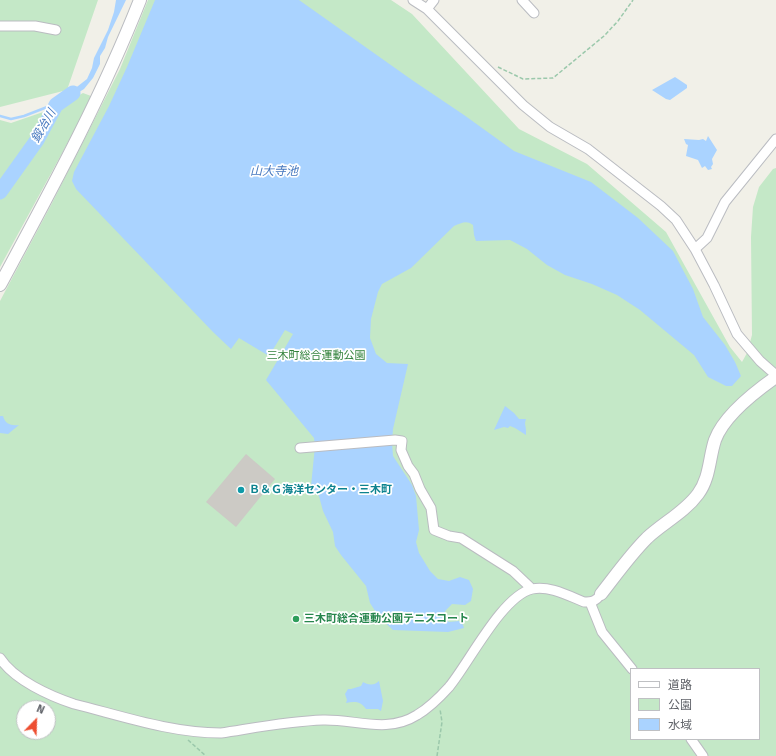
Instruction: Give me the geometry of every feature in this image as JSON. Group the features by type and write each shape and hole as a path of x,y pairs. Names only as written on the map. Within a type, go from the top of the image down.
{"street":[{"path":"1,281 62,170 112,66 140,0"},
{"path":"0,658 14,674 24,681 60,700 176,729 207,733 221,733 306,721 324,720 377,725 388,725 403,722 417,716 438,698 449,686 503,609 520,595 532,589 548,589 584,602 596,601 648,538 697,496 704,486 714,444 722,426 758,390 776,376 760,361 737,334 695,249 676,220 662,206 588,149 550,127 523,105 427,9 413,0"},
{"path":"427,9 434,0"},
{"path":"522,0 534,13"},
{"path":"0,26 35,26 56,30"},
{"path":"695,249 707,238 725,202 776,139"},
{"path":"300,448 395,440 402,441 401,450 431,508 434,530 449,536 461,538 513,571 532,589"},
{"path":"590,602 602,632 631,668"},
{"path":"692,740 703,756"}],"path":[{"path":"497,67 508,74 523,79 553,78 604,36 618,21 633,0"},
{"path":"437,756 442,722 438,698"},
{"path":"188,740 206,756"}],"green space":[{"path":"0,0 98,0 67,90 0,107"},
{"name":"三木町総合運動公園","path":"148,0 391,0 412,14 519,129 587,164 666,232 730,347 742,362 747,353 752,335 751,237 753,207 759,187 773,169 776,168 776,756 0,756 0,301 120,69"},
{"path":"83,93 91,96 79,122 0,267 0,199 29,158 59,108"},
{"path":"49,110 18,160 0,185 0,120 11,123"}],"water":[{"path":"116,0 126,0 108,37 105,48 100,56 100,64 93,78 84,89 57,106 55,104 87,79 92,68 94,58 108,30"},
{"name":"山大寺池","path":"155,0 299,0 514,151 591,182 638,218 673,251 693,289 703,317 725,345 735,362 741,376 732,386 726,386 708,377 694,355 640,310 617,295 592,284 565,275 547,265 527,249 510,240 476,241 473,225 464,222 454,226 411,268 382,284 378,292 371,319 370,338 376,354 387,363 408,364 393,429 393,456 412,485 416,496 419,530 416,542 419,553 430,571 438,579 449,581 460,577 469,580 473,589 471,601 465,605 452,604 442,617 449,622 459,621 464,628 448,632 393,630 379,617 370,603 366,586 335,546 333,532 323,511 319,496 311,486 315,446 314,438 266,380 293,334 285,330 269,356 239,338 231,349 76,189 72,181 74,172 109,106 127,67"},
{"path":"675,77 687,85 687,88 670,100 652,90"},
{"path":"708,136 717,150 712,159 712,169 708,170 705,166 702,168 698,160 686,156 688,145 684,139 703,139 706,141"},
{"path":"505,406 519,419 526,419 526,435 510,426 508,428 504,427 494,430"},
{"path":"0,416 3,416 5,421 9,424 19,425 8,434 0,433"},
{"path":"379,681 383,701 381,711 378,709 366,709 362,704 357,702 346,703 347,700 345,694 348,689 361,686 363,682 367,684 375,684"}],"building":[{"name":"Ｂ＆Ｇ海洋センター・三木町","path":"246,454 275,479 236,527 206,502"}],"waterway":[{"name":"鍛冶川","path":"0,192 37,140 56,105 73,93"},
{"path":"0,116 11,119 24,116 55,104"}],"place":[{"name":"Ｂ＆Ｇ海洋センター・三木町","path":"241,490"},
{"name":"三木町総合運動公園テニスコート","path":"296,619"}]}
